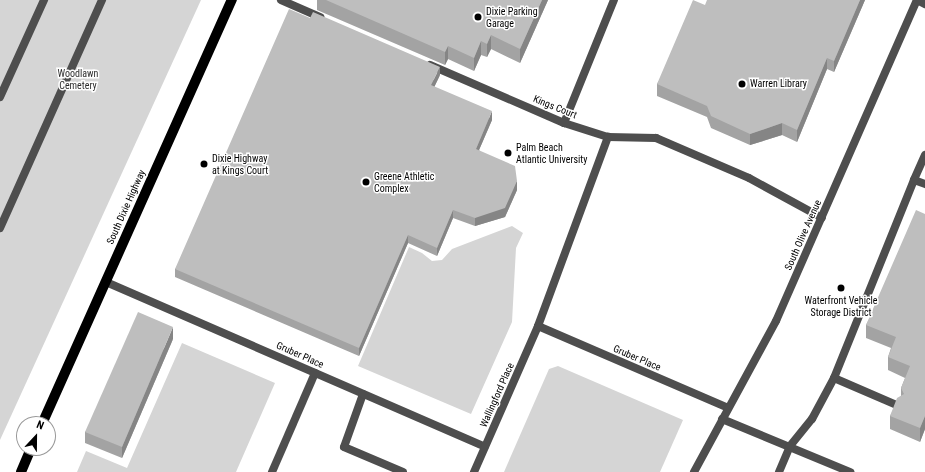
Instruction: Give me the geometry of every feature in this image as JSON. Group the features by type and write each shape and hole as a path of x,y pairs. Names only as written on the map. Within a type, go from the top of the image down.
{"main road":[{"name":"South Dixie Highway","path":"46,416 232,0"},
{"path":"21,472 28,456"}],"street":[{"path":"0,97 44,0"},
{"path":"0,228 102,0"},
{"path":"281,0 332,22"},
{"path":"564,123 614,0"},
{"path":"917,0 925,4"},
{"name":"South Olive Avenue","path":"694,472 776,321 917,0"},
{"name":"Kings Court","path":"419,60 564,123 608,137 656,138 749,178 822,218"},
{"name":"Wallingford Place","path":"474,472 538,326 608,137"},
{"path":"778,472 790,446 812,419 834,378 925,155"},
{"path":"914,180 925,184"},
{"name":"Gruber Place","path":"106,282 485,447"},
{"name":"Gruber Place","path":"538,326 728,408"},
{"path":"272,472 315,373"},
{"path":"834,378 899,406"},
{"path":"363,394 344,447 403,472"},
{"path":"722,419 850,472"}],"green space":[{"name":"Woodlawn Cemetery","path":"0,0 201,0 0,440"},
{"path":"512,226 523,233 516,248 512,322 471,414 358,366 409,247 422,253 432,261 442,260 452,249"},
{"path":"182,343 275,383 236,472 77,472 86,451 127,468"},
{"path":"558,366 683,420 660,472 504,472 549,369"}],"building":[{"path":"326,0 542,0 520,49 491,35 487,44 481,41 474,58 448,46 445,52"},
{"name":"Warren Library","path":"693,0 705,5 707,0 860,0 834,61 827,58 797,130 782,123 750,134 711,116 707,106 657,84"},
{"name":"Greene Athletic Complex","path":"289,9 310,18 313,12 440,67 431,85 492,111 476,149 515,166 517,181 505,208 475,218 453,210 437,248 408,235 359,348 175,269"},
{"path":"916,210 925,214 925,416 920,428 890,416 897,398 904,394 901,388 910,366 888,357 896,337 866,325"},
{"path":"138,312 173,327 122,447 85,432"}],"place":[{"name":"Dixie Parking Garage","path":"478,17"},
{"name":"Warren Library","path":"742,84"},
{"name":"Palm Beach Atlantic University","path":"508,153"},
{"name":"Dixie Highway at Kings Court","path":"204,164"},
{"name":"Greene Athletic Complex","path":"366,182"},
{"name":"Waterfront Vehicle Storage District","path":"841,288"}]}
